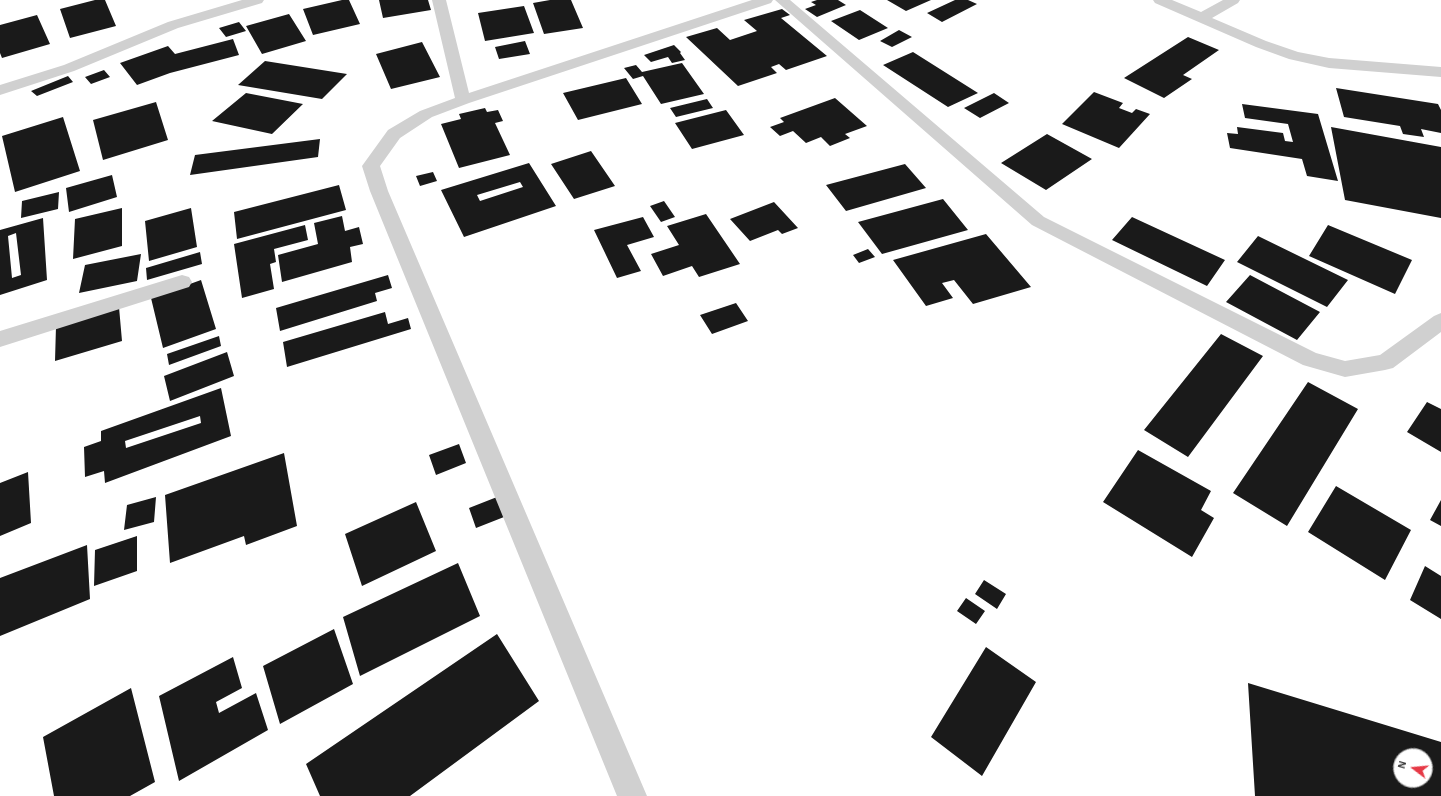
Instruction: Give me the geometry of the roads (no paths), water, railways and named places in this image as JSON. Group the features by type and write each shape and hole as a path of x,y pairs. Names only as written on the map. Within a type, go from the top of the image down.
{"street":[{"path":"0,90 68,68 173,25 257,0"},
{"path":"439,0 463,100"},
{"path":"632,796 379,191 371,166 394,134 426,114 463,100 766,0"},
{"path":"782,0 1038,221 1310,359 1345,369 1385,362 1441,322"},
{"path":"1160,0 1261,44 1294,56 1329,63 1441,72"},
{"path":"1200,18 1233,0"},
{"path":"0,339 182,282"}]}
